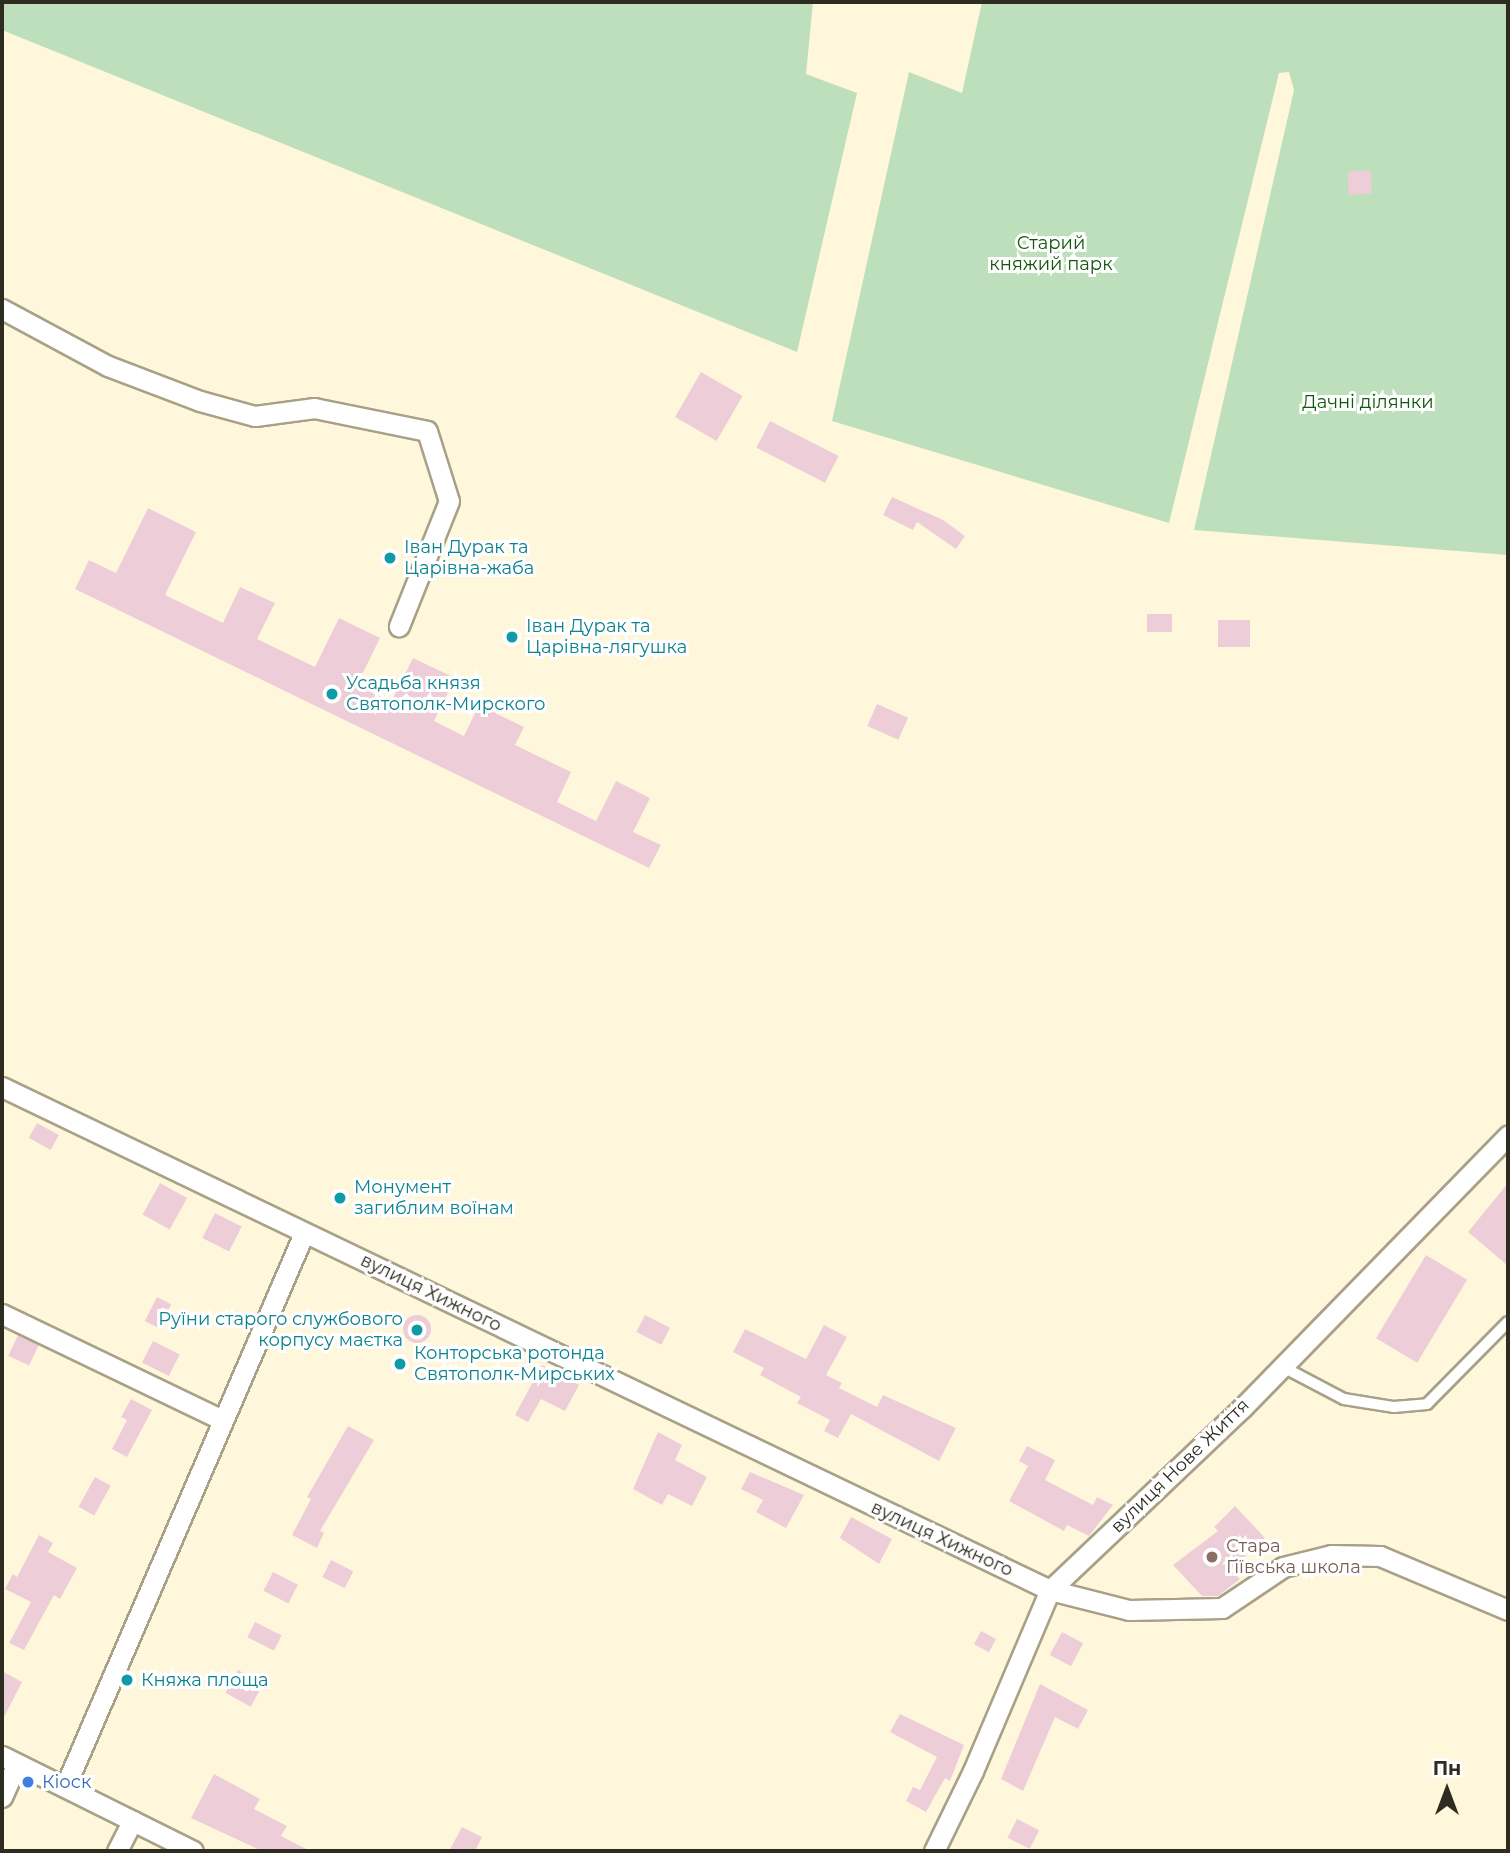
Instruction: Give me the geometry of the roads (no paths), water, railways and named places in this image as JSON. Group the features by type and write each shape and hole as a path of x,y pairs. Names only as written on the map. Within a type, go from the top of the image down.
{"street":[{"path":"2,309 108,366 200,401 255,416 314,408 427,431 449,501 399,626"},
{"name":"вулиця Хижного","path":"2,1087 1050,1590 1129,1609 1222,1608 1283,1567 1331,1555 1380,1556 1508,1610"},
{"name":"вулиця Нове Життя","path":"934,1851 973,1771 1050,1590 1283,1367 1508,1135"},
{"path":"65,1787 304,1233"},
{"path":"2,1314 222,1420"},
{"path":"2,1797 9,1760 193,1851"},
{"path":"117,1851 132,1821"}],"lane":[{"path":"1283,1367 1344,1399 1394,1407 1427,1404 1508,1322"}],"place":[{"name":"Іван Дурак та Царівна-жаба","path":"390,558"},
{"name":"Іван Дурак та Царівна-лягушка","path":"512,637"},
{"name":"Усадьба князя Святополк-Мирского","path":"332,694"},
{"name":"Монумент загиблим воїнам","path":"340,1198"},
{"name":"Руїни старого службового корпусу маєтка","path":"417,1330"},
{"name":"Конторська ротонда Святополк-Мирських","path":"400,1364"},
{"name":"Стара Гіївська школа","path":"1212,1557"},
{"name":"Княжа площа","path":"127,1680"},
{"name":"Кіоск","path":"28,1782"}],"park label":[{"name":"Старий княжий парк","path":"1051,254"},
{"name":"Дачні ділянки","path":"1368,402"}]}
